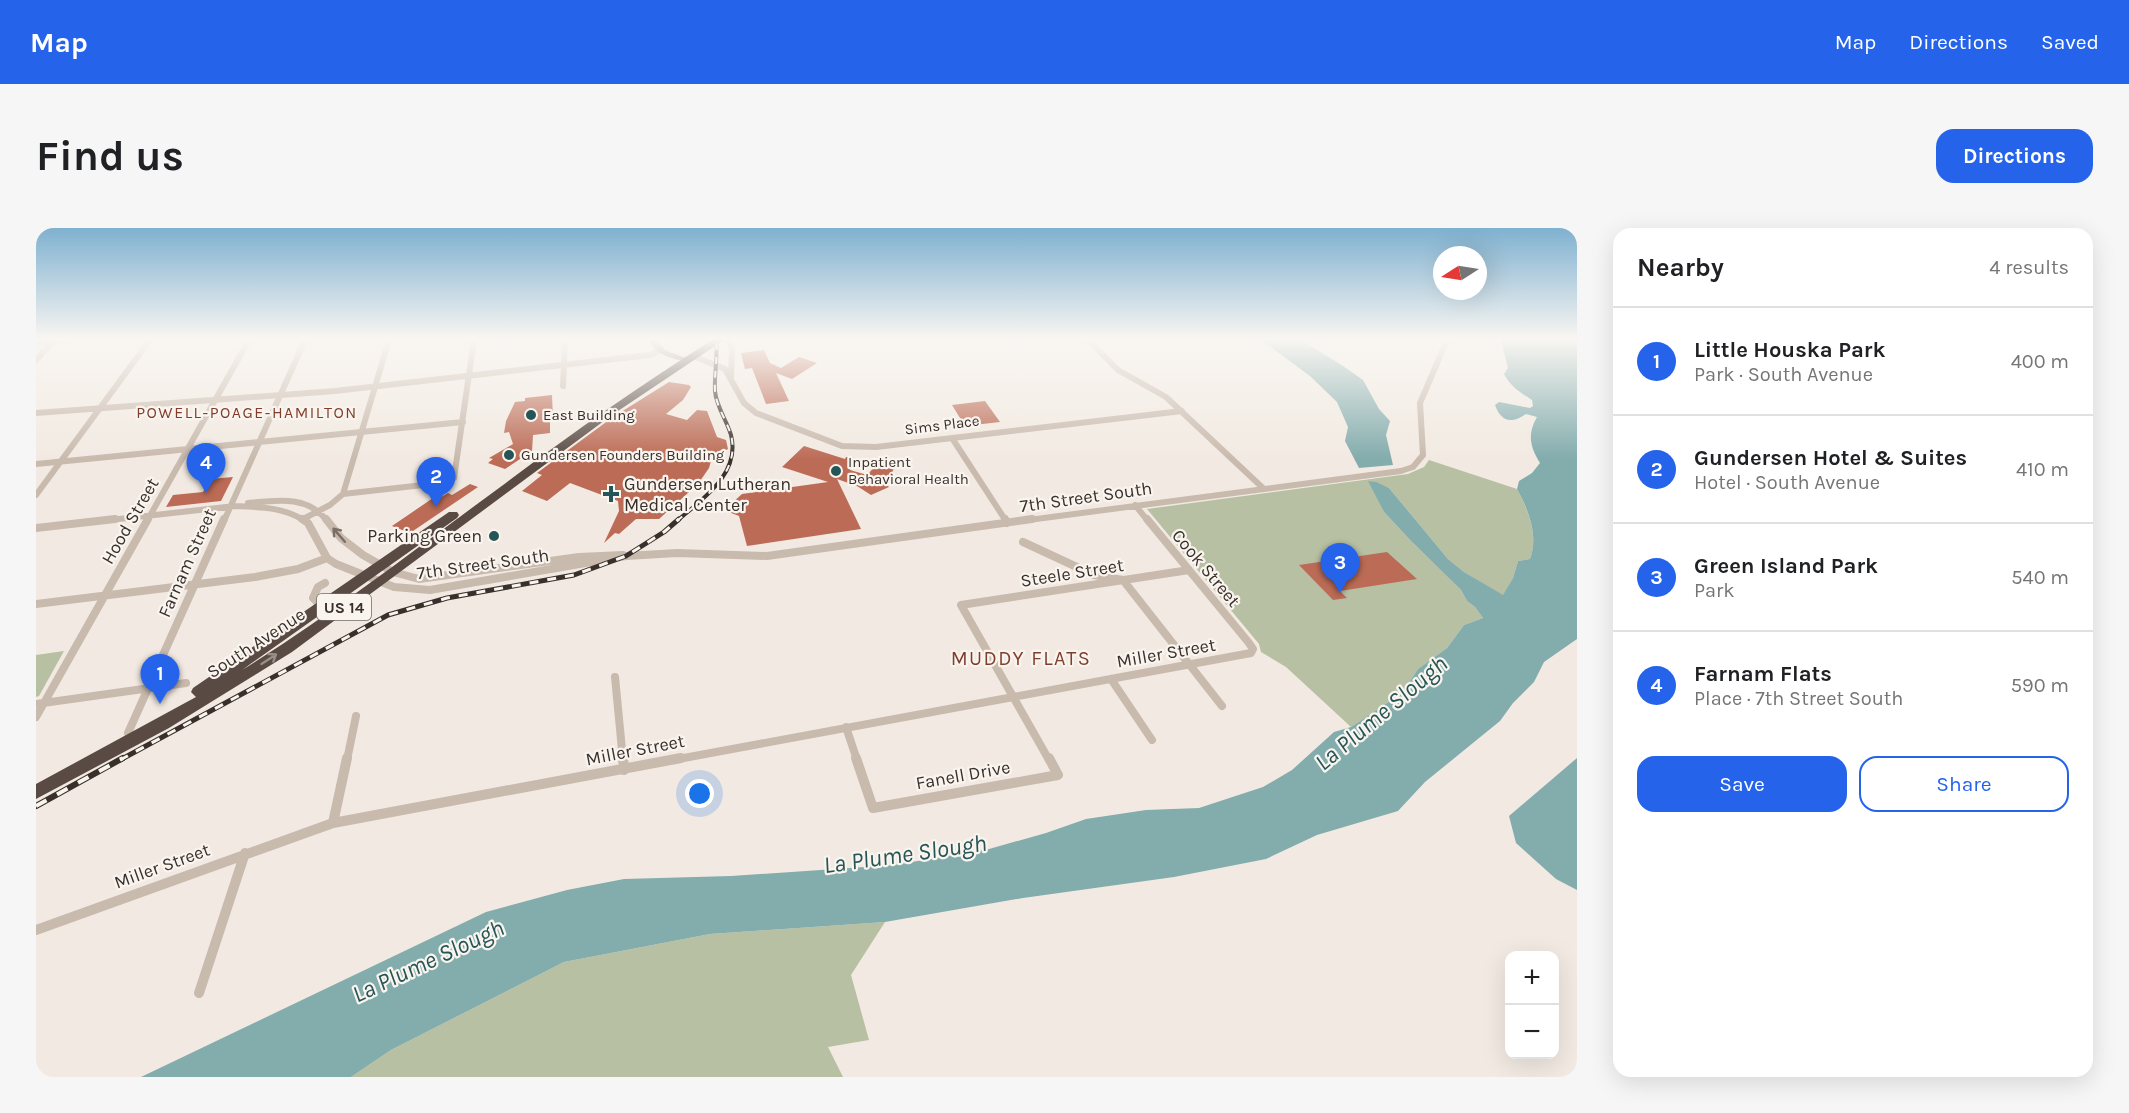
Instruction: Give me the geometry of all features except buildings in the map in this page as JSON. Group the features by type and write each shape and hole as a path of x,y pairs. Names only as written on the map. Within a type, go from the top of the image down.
{"highway":[{"name":"South Avenue","path":"36,780 128,733 229,672 322,607 387,569 654,380"},
{"name":"South Avenue","path":"36,792 182,714 238,680 289,647 372,579"}],"street":[{"path":"36,495 121,380"},
{"name":"Hood Street","path":"36,717 40,704 105,596 227,380"},
{"name":"Farnam Street","path":"128,733 288,380"},
{"path":"344,494 376,380"},
{"path":"36,413 281,395 434,380"},
{"path":"303,519 344,494 446,482 455,476 468,380"},
{"path":"562,386 563,380"},
{"name":"Sims Place","path":"731,380 744,404 756,413 842,446 866,448 1182,411"},
{"path":"1135,380 1166,397 1264,489"},
{"name":"7th Street South","path":"327,558 336,564 394,587 430,590 626,556 677,553 767,556 1401,471 1418,463 1424,449 1420,403 1430,380"},
{"path":"36,465 463,422"},
{"path":"952,438 1007,523"},
{"path":"36,528 281,500 305,504 319,510"},
{"name":"Cook Street","path":"1135,505 1249,643 1252,651"},
{"path":"36,604 280,573 327,558 313,530 303,519 274,508 230,506"},
{"name":"7th Street South","path":"319,510 351,547 387,569 407,577 433,579 579,557 613,554 626,556"},
{"path":"1023,542 1094,575 1123,580 1222,706"},
{"name":"Steele Street","path":"1012,697 961,605 1189,570"},
{"path":"322,607 313,598 318,588 325,583"},
{"name":"Miller Street","path":"36,930 333,823 846,727 1191,666 1246,655 1252,651"},
{"path":"615,677 624,770"},
{"path":"1111,679 1152,740"},
{"path":"40,704 186,683"},
{"name":"Fanell Drive","path":"846,727 873,808 1058,775 1012,697"},
{"path":"333,823 356,716"},
{"path":"199,993 245,853"}],"green space":[{"path":"1429,460 1517,489 1533,532 1530,559 1518,561 1513,578 1503,596 1464,572 1448,559 1389,488 1369,481 1384,512 1461,590 1467,601 1483,618 1464,625 1447,648 1418,669 1408,684 1393,699 1351,727 1286,667 1261,652 1259,644 1147,509 1408,474 1424,467"},
{"path":"64,651 39,696 36,697 36,655"},
{"path":"885,922 851,975 869,1040 828,1047 843,1077 351,1077 391,1050 564,962 710,934"}],"water":[{"path":"1314,380 1363,380 1379,409 1390,421 1386,435 1393,465 1359,468 1345,441 1348,427 1337,402"},
{"name":"La Plume Slough","path":"1508,380 1577,380 1577,639 1544,662 1534,682 1513,703 1500,721 1425,782 1398,811 1317,835 1266,859 1174,877 1023,898 885,922 710,934 564,962 391,1050 351,1077 141,1077 486,912 567,890 624,879 731,876 894,865 989,849 1086,819 1146,810 1199,808 1263,787 1292,770 1334,732 1351,727 1393,699 1408,684 1418,669 1447,648 1464,625 1483,618 1467,601 1461,590 1384,512 1368,481 1389,488 1448,559 1464,572 1503,595 1513,578 1518,561 1530,559 1533,532 1525,505 1517,489 1519,481 1532,473 1540,463 1531,440 1532,429 1537,417 1526,414 1508,420 1500,415 1495,405 1499,402 1530,408 1533,406 1532,400"},
{"path":"1577,758 1577,890 1556,879 1516,843 1509,816"}],"railway":[{"path":"677,521 717,484 725,474 730,462 733,449 731,435 717,402 715,380"},
{"path":"120,760 388,615 447,598 574,575 626,556 664,532 679,519"},
{"path":"36,806 123,758"}],"place":[{"name":"East Building","path":"531,415"},
{"name":"Gundersen Founders Building","path":"509,455"},
{"name":"Inpatient Behavioral Health","path":"836,471"},
{"name":"Farnam Flats","path":"206,493"},
{"name":"Gundersen Lutheran Medical Center","path":"611,494"},
{"name":"Gundersen Hotel & Suites","path":"436,507"},
{"name":"Parking Green","path":"494,536"},
{"name":"Green Island Park","path":"1340,593"},
{"name":"Little Houska Park","path":"160,704"}],"district":[{"name":"POWELL-POAGE-HAMILTON","path":"247,412"},
{"name":"MUDDY FLATS","path":"1021,658"}]}
